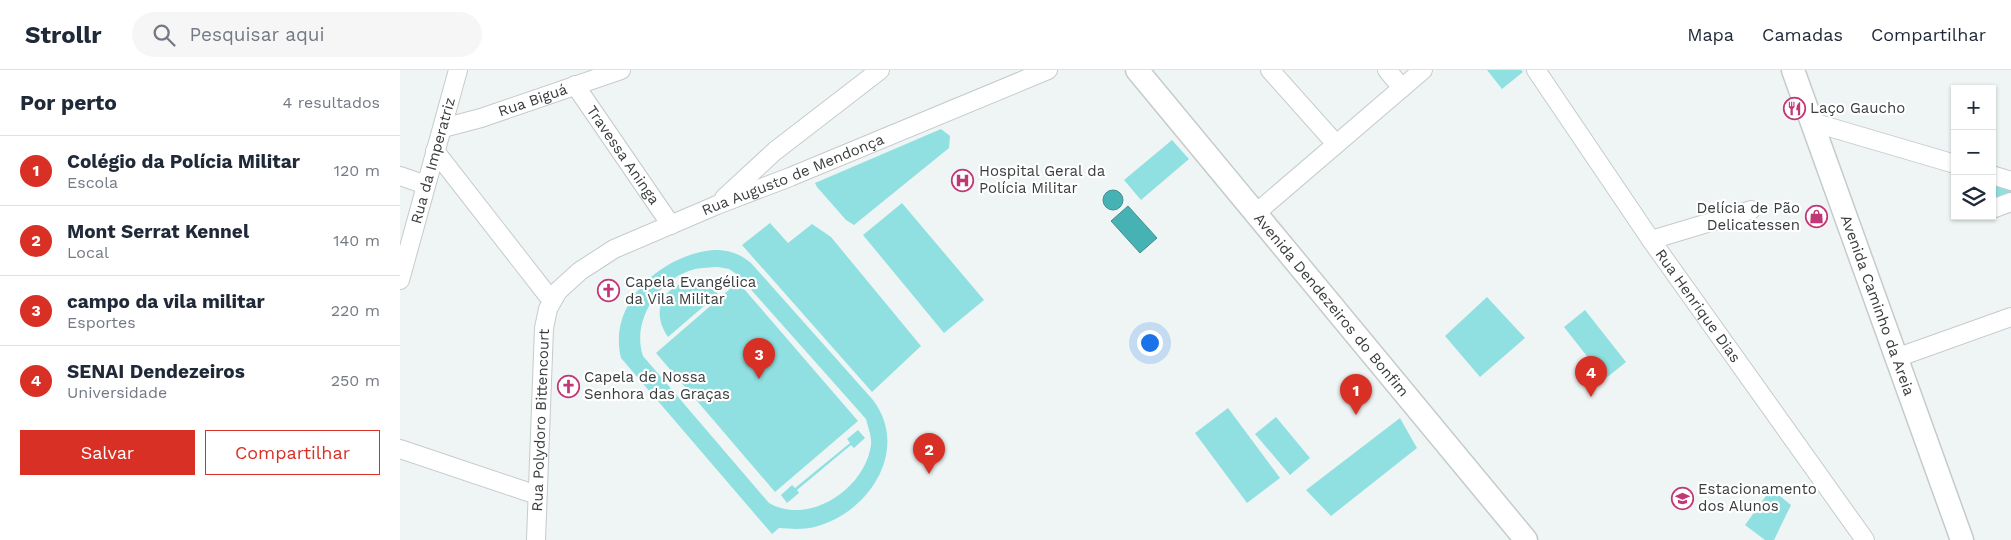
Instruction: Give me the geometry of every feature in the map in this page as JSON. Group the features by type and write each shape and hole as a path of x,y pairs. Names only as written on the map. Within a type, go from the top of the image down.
{"main road":[{"name":"Avenida Caminho da Areia","path":"1793,70 1962,540"},
{"name":"Avenida Dendezeiros do Bonfim","path":"1146,73 1256,213 1526,540"}],"street":[{"name":"Rua da Imperatriz","path":"400,280 458,70"},
{"path":"717,205 776,151 880,70"},
{"name":"Rua Augusto de Mendonça","path":"552,300 567,281 614,249 1048,70"},
{"path":"1270,70 1336,144"},
{"path":"1386,70 1402,88"},
{"path":"1256,213 1423,70"},
{"name":"Rua Henrique Dias","path":"1536,70 1651,240 1865,540"},
{"name":"Rua Biguá","path":"443,128 481,118 616,71"},
{"name":"Travessa Aninga","path":"575,85 671,226"},
{"path":"1812,122 1951,163"},
{"path":"435,151 552,300"},
{"path":"400,176 426,185"},
{"path":"1996,176 2011,181"},
{"path":"1996,208 2011,202"},
{"path":"1651,240 1751,210"},
{"name":"Rua Polydoro Bittencourt","path":"536,540 544,328 552,300"},
{"path":"1896,358 2011,317"},
{"path":"400,449 537,495"}],"shaded area":[{"path":"1487,70 1521,70 1523,72 1502,89"},
{"path":"941,129 950,136 949,148 854,225 846,220 815,183"},
{"path":"1172,140 1189,159 1141,200 1124,180"},
{"path":"1996,181 2011,187 2011,197 1996,203"},
{"path":"1113,190 1120,193 1123,200 1120,207 1113,210 1106,207 1103,200 1106,193"},
{"path":"902,203 984,300 944,333 863,235"},
{"path":"1128,206 1157,238 1140,253 1111,221"},
{"path":"770,223 788,243 812,224 831,237 921,346 872,392 742,245"},
{"path":"714,250 724,251 738,254 751,263 873,400 883,419 887,438 886,457 879,476 868,492 854,507 837,518 808,528 779,528 772,534 621,358 619,337 622,318 631,300 643,284 658,271 695,253","holes":["718,267 729,269 738,275 866,419 871,442 867,461 847,489 833,499 817,506 801,510 785,509 769,503 643,356 640,343 641,329 645,315 660,291 670,281 695,269"]},
{"path":"689,281 705,284 718,294 668,337 660,319 662,303 672,289 679,284"},
{"path":"738,282 858,421 775,492 656,353"},
{"path":"1487,297 1525,338 1480,377 1445,336"},
{"path":"1585,310 1626,362 1605,379 1564,327"},
{"path":"1228,408 1280,478 1247,503 1195,433"},
{"path":"1276,417 1310,458 1290,475 1255,434"},
{"path":"1400,418 1417,448 1331,516 1306,490"},
{"path":"858,430 865,438 854,448 851,445 797,490 799,493 787,503 781,495 792,485 795,488 850,443 847,439"},
{"path":"1771,489 1791,505 1774,540 1765,540 1745,525"}],"place":[{"name":"Laço Gaucho","path":"1794,108"},
{"name":"Hospital Geral da Polícia Militar","path":"963,180"},
{"name":"Delícia de Pão Delicatessen","path":"1816,217"},
{"name":"Capela Evangélica da Vila Militar","path":"609,291"},
{"name":"campo da vila militar","path":"759,379"},
{"name":"Capela de Nossa Senhora das Graças","path":"568,386"},
{"name":"SENAI Dendezeiros","path":"1591,397"},
{"name":"Colégio da Polícia Militar","path":"1356,415"},
{"name":"Mont Serrat Kennel","path":"929,474"},
{"name":"Estacionamento dos Alunos","path":"1682,498"}]}
